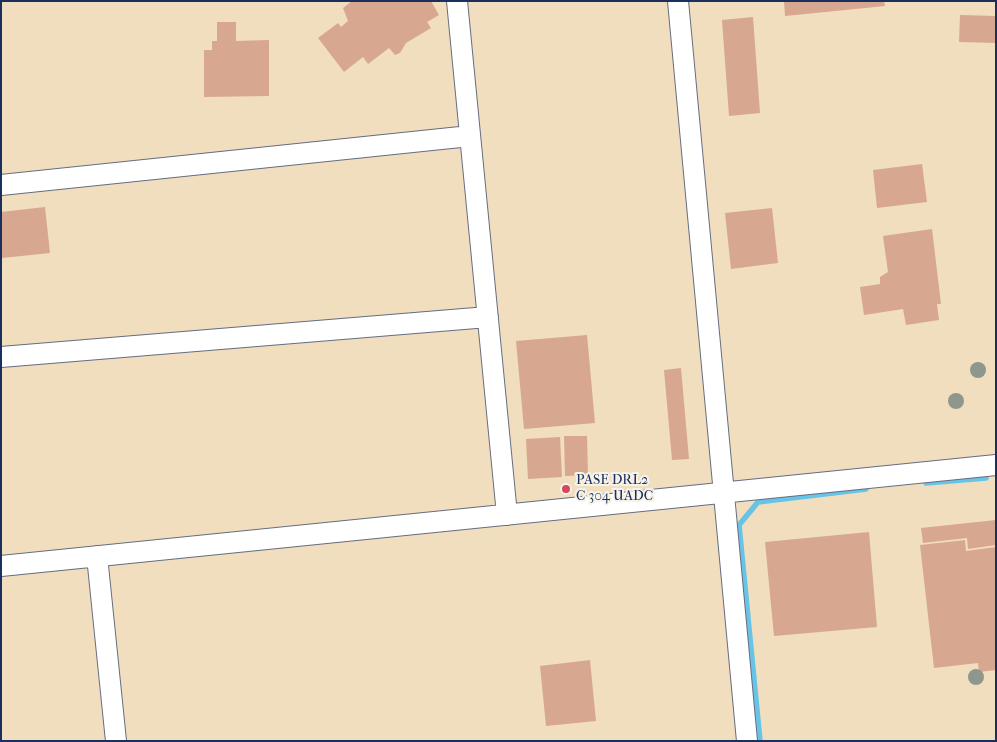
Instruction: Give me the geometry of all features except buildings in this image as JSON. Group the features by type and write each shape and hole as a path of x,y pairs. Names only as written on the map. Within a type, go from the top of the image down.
{"street":[{"path":"457,1 507,515"},
{"path":"678,1 747,741"},
{"path":"1,185 470,136"},
{"path":"1,357 488,317"},
{"path":"1,566 996,466"},
{"path":"97,556 116,741"}],"waterway":[{"path":"926,483 986,478"},
{"path":"760,741 739,525 758,502 866,489"}],"place":[{"name":"PASE DRL2 C 304 UADC","path":"566,489"}]}
